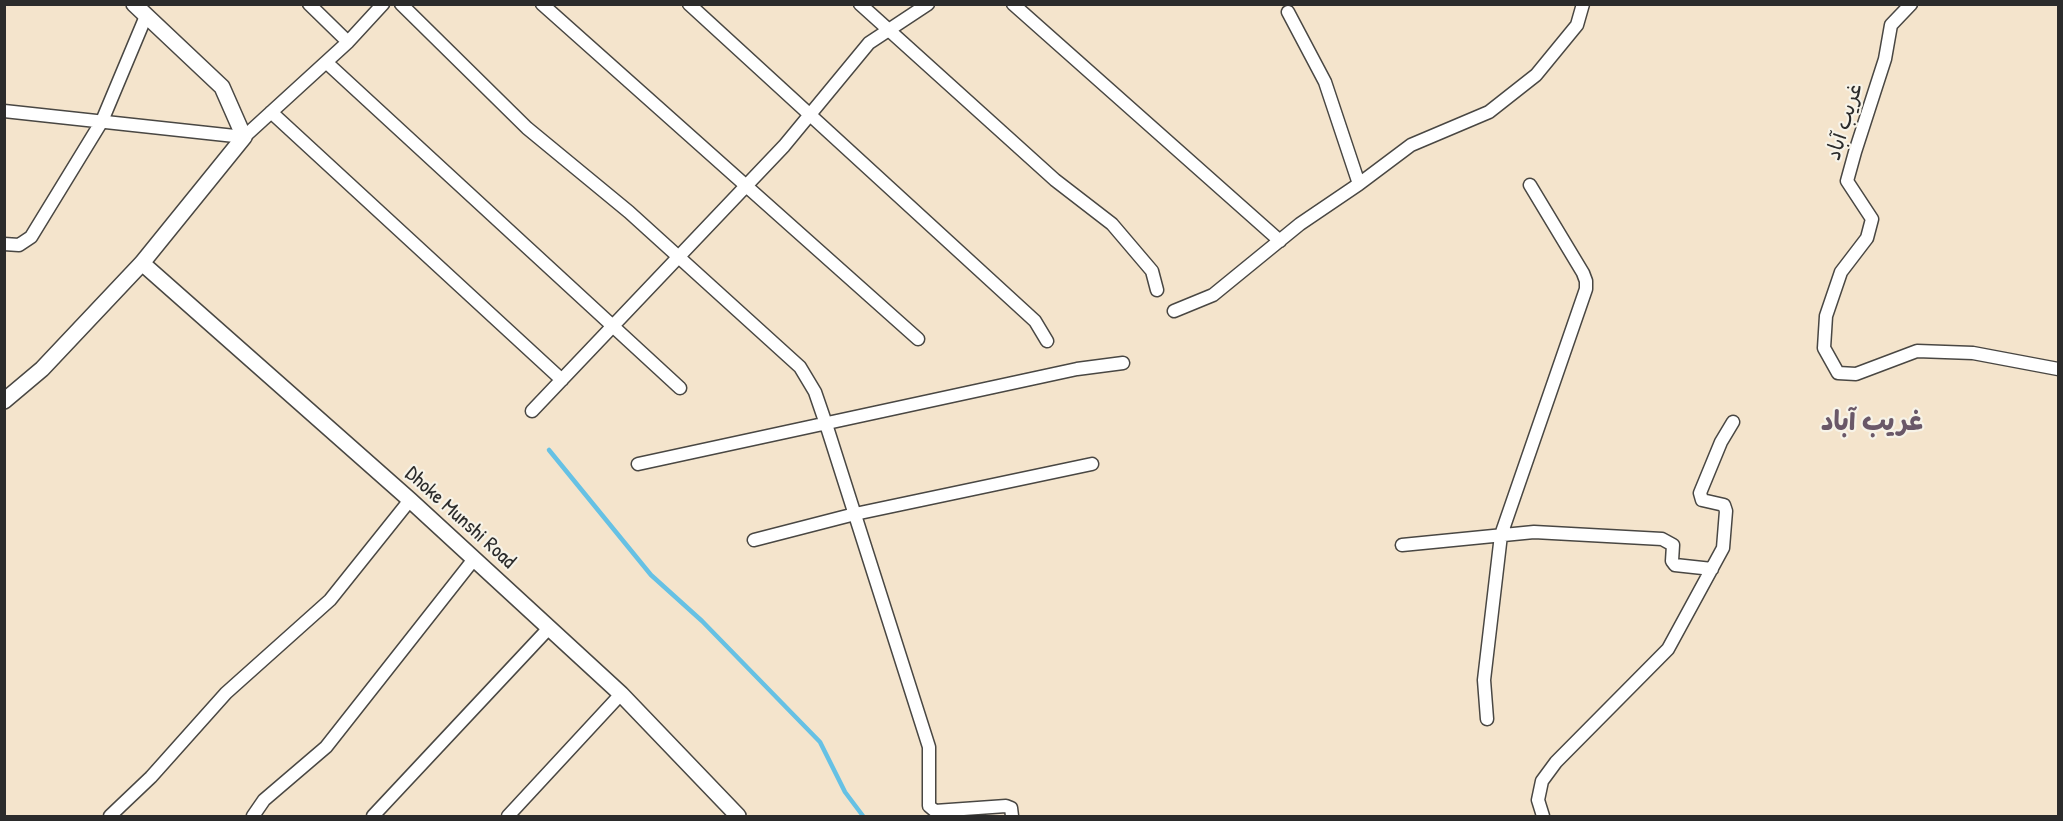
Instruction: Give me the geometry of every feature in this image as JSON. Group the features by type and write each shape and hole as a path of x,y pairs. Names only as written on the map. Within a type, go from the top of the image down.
{"street":[{"path":"134,4 222,87 244,136"},
{"path":"309,4 348,42"},
{"path":"4,401 42,369 142,263 244,136 348,42 383,4"},
{"path":"400,4 527,128 629,212 800,367 815,392 826,424 929,747 929,806 935,811 1006,806 1011,808 1012,816"},
{"path":"542,4 918,339"},
{"path":"689,4 1035,321 1047,341"},
{"path":"860,4 1055,180 1112,224 1152,271 1157,290"},
{"path":"532,411 746,186 811,114 869,43 928,4"},
{"path":"1013,4 1280,241"},
{"path":"1174,311 1213,295 1299,224 1359,184 1411,145 1489,112 1536,75 1577,25 1583,4"},
{"name":"غریب آباد","path":"1911,4 1891,25 1885,59 1847,180 1872,219 1867,238 1841,272 1826,316 1824,348 1838,373 1857,374 1917,351 1973,353 2058,369"},
{"path":"1288,12 1325,82 1359,184"},
{"path":"4,244 19,245 31,237 102,121 146,16"},
{"path":"326,62 680,388"},
{"path":"4,111 244,136"},
{"path":"271,112 562,380"},
{"path":"1487,719 1484,681 1501,535 1586,289 1583,273 1530,185"},
{"name":"Dhoke Munshi Road","path":"142,263 410,500 621,694 738,816"},
{"path":"638,464 1077,369 1123,363"},
{"path":"1543,816 1538,800 1542,781 1556,762 1668,649 1723,548 1726,511 1724,505 1702,500 1700,493 1721,442 1733,422"},
{"path":"754,540 855,514 1092,464"},
{"path":"110,816 151,777 226,693 330,600 410,500"},
{"path":"1402,545 1534,532 1662,539 1673,545 1672,561 1675,565 1712,569"},
{"path":"253,816 264,800 326,747 474,559"},
{"path":"373,816 549,628"},
{"path":"508,816 621,694"}],"waterway":[{"path":"549,450 651,575 702,621 820,742 845,792 863,816"}],"district":[{"name":"غریب آباد","path":"1872,423"}]}
